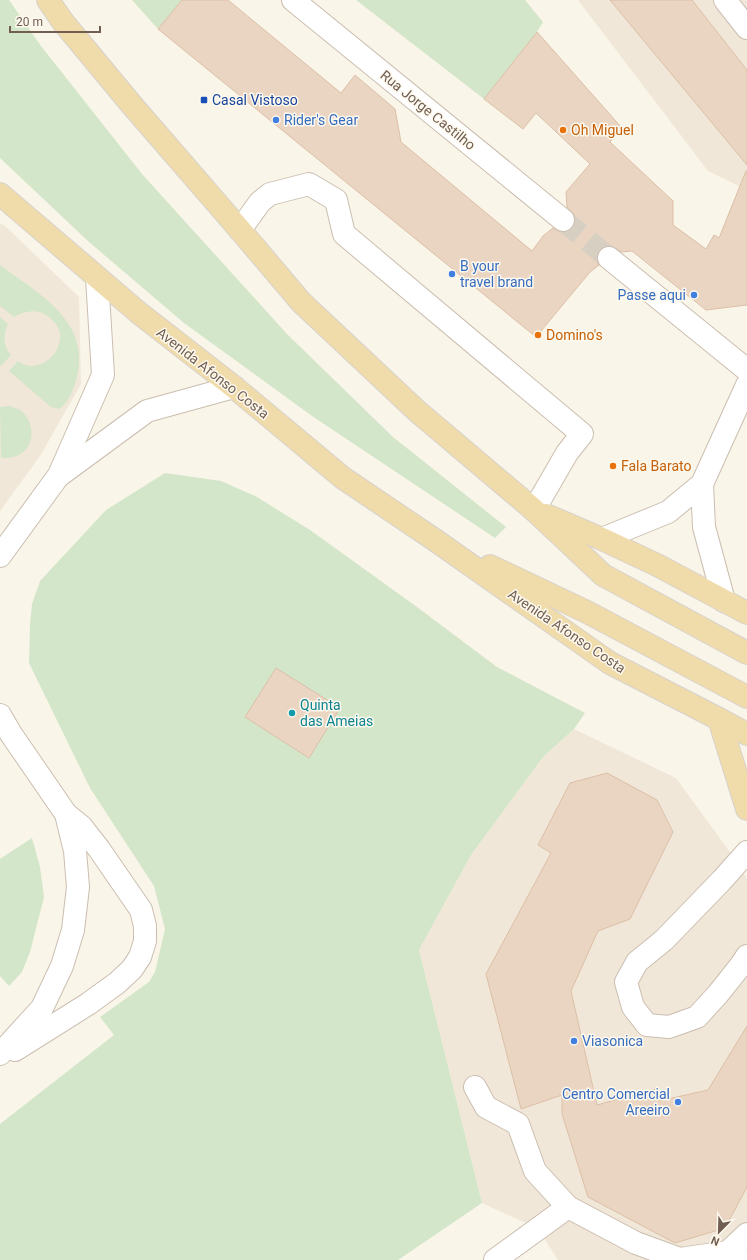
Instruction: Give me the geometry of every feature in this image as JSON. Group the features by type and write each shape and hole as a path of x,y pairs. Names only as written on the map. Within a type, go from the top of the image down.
{"main road":[{"path":"48,0 63,22 131,104 300,302 416,411 534,510 603,575 747,653"},
{"name":"Avenida Afonso Costa","path":"1,196 139,313 234,387 344,478 610,663 747,734"},
{"path":"534,510 602,539 659,566 747,612"},
{"name":"Avenida Afonso Costa","path":"435,540 587,612 747,697"},
{"path":"719,719 747,810"}],"street":[{"name":"Rua Jorge Castilho","path":"293,0 563,220"},
{"path":"725,0 747,28"},
{"path":"240,230 260,202 270,194 309,184 336,200 344,234 582,434 567,453 534,510"},
{"path":"609,258 747,370"},
{"path":"0,556 59,475 103,375 97,278"},
{"path":"59,475 147,411 234,387"},
{"path":"602,539 668,512 702,484 745,394"},
{"path":"702,484 704,527 724,601"},
{"path":"0,715 11,734 66,814 81,826 99,848 141,910 145,926 145,941 140,957 132,969 117,983 88,1004 0,1060"},
{"path":"0,1054 42,1008 62,966 73,930 78,887 75,851 66,814"},
{"path":"747,852 664,940 637,962 626,982 633,1007 647,1025 669,1027 697,1017 718,994 747,956"},
{"path":"475,1087 486,1107 518,1124 535,1171 568,1207 636,1252 680,1259 735,1256 747,1234"},
{"path":"495,1260 568,1207"}],"shaded area":[{"path":"578,0 747,0 747,190 708,171"},
{"path":"0,224 4,225 79,297 81,384 40,456 0,511"},
{"path":"574,729 676,778 738,863 747,879 747,1260 558,1260 538,1229 482,1203 419,950 471,855 543,757"}],"green space":[{"path":"0,0 9,0 41,46 142,174 287,334 393,437 506,527 495,538 312,416 184,323 89,242 0,158"},
{"path":"132,0 182,0 158,29"},
{"path":"356,0 525,0 543,22 537,32 484,99"},
{"path":"0,265 31,287 59,312 70,326 77,342 79,360 76,381 68,400 59,409 51,407 9,371 18,361 25,365 32,366 43,363 52,357 58,348 60,334 55,323 46,315 36,311 31,311 14,317 0,306"},
{"path":"0,317 8,324 5,332 5,344 11,355 1,366 0,365"},
{"path":"9,406 19,409 25,414 32,432 27,449 14,457 1,458 0,407"},
{"path":"165,473 221,481 257,497 310,530 497,667 585,713 574,729 543,757 471,855 419,950 482,1203 398,1260 0,1260 0,1124 114,1035 100,1017 149,982 155,972 165,929 154,886 90,788 29,663 32,604 40,581 106,510"},
{"path":"32,838 40,867 44,897 30,952 22,972 9,986 0,976 0,859"}],"building":[{"path":"182,0 228,0 341,93 355,75 395,109 401,142 532,251 543,236 553,228 561,232 568,232 573,228 575,216 567,207 566,192 590,164 536,113 523,129 484,99 537,32 622,128 610,142 673,201 673,225 706,249 714,235 719,238 747,171 747,305 706,310 632,251 622,252 611,246 605,246 600,250 597,256 597,262 599,265 590,272 536,337 158,29"},
{"path":"610,0 692,0 747,70 747,165"},
{"name":"Quinta das Ameias","path":"276,668 340,708 309,758 245,717"},
{"path":"607,773 657,800 673,832 630,919 598,931 571,991 597,1105 656,1089 659,1101 708,1090 747,1026 747,1187 725,1228 675,1243 588,1197 562,1114 562,1095 521,1109 486,974 551,853 538,845 570,783"}],"tunnel":[{"path":"563,220 609,258"}],"place":[{"name":"Casal Vistoso","path":"204,100"},
{"name":"Rider's Gear","path":"276,120"},
{"name":"Oh Miguel","path":"563,130"},
{"name":"B your travel brand","path":"452,274"},
{"name":"Passe aqui","path":"694,295"},
{"name":"Domino's","path":"538,335"},
{"name":"Fala Barato","path":"613,466"},
{"name":"Quinta das Ameias","path":"292,713"},
{"name":"Viasonica","path":"574,1041"},
{"name":"Centro Comercial Areeiro","path":"678,1102"}]}
